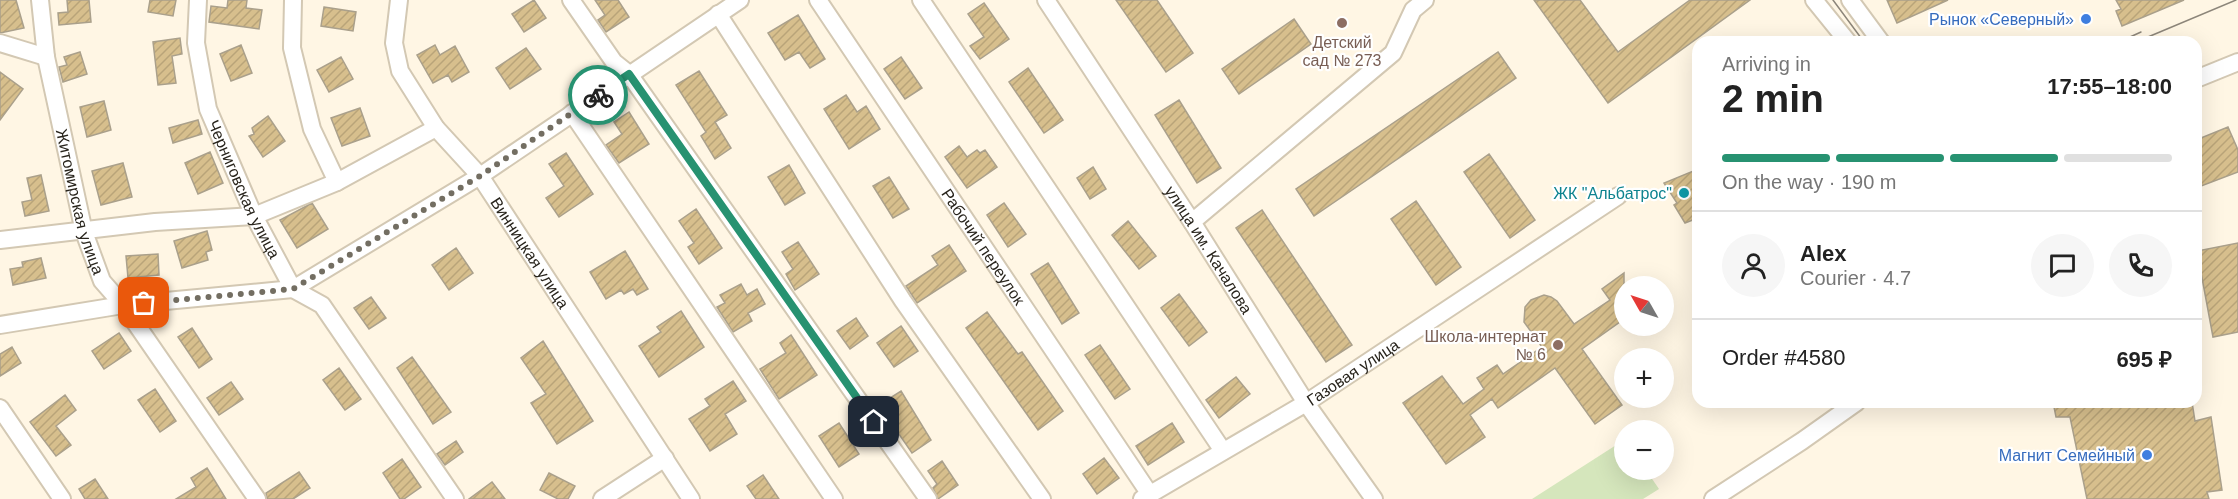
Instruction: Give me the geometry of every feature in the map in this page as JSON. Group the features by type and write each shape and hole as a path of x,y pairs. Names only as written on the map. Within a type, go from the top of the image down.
{"street":[{"name":"Житомирская улица","path":"40,0 46,57 84,232 102,281 123,304 257,499"},
{"name":"Черниговская улица","path":"198,0 196,43 208,109 254,216 293,289"},
{"path":"293,0 292,48 312,129 337,182"},
{"name":"Винницкая улица","path":"399,0 394,43 400,71 436,128 480,176 691,499"},
{"path":"571,0 614,62 629,74 928,499"},
{"path":"0,325 123,304 293,289 480,176 740,0"},
{"name":"Рабочий переулок","path":"818,0 1146,496"},
{"path":"921,0 1223,451"},
{"name":"улица им. Качалова","path":"1046,0 1192,222 1306,403 1374,499"},
{"path":"1192,222 1393,53 1413,10 1425,0"},
{"path":"1814,0 1843,36"},
{"path":"1850,0 1877,36"},
{"path":"718,15 903,301 1042,499"},
{"path":"0,42 46,57"},
{"path":"2202,77 2238,62"},
{"path":"572,113 834,499"},
{"path":"0,240 155,222 254,216 337,182 436,128"},
{"name":"Газовая улица","path":"1146,496 1306,403 1618,196"},
{"path":"293,289 322,305 455,499"},
{"path":"0,408 62,499"},
{"path":"1713,499 1849,408"},
{"path":"602,499 664,458"}],"green space":[{"path":"1614,446 1614,480 1653,480 1659,489 1643,499 1532,499"}],"building":[{"path":"0,0 16,0 24,28 0,33"},
{"path":"67,0 89,0 91,22 59,25 58,13 68,12"},
{"path":"150,0 176,0 173,16 148,12"},
{"path":"228,0 247,0 246,8 262,10 259,29 209,22 211,6 227,8"},
{"path":"534,0 546,18 524,32 512,14"},
{"path":"595,0 618,0 629,17 606,32 598,20 605,15"},
{"path":"1116,0 1157,0 1193,53 1166,72"},
{"path":"1534,0 1580,0 1618,52 1690,0 1750,0 1700,36 1692,36 1692,42 1608,103"},
{"path":"1887,0 1948,0 1897,23"},
{"path":"2116,0 2184,0 2122,26 2116,11 2121,9"},
{"path":"984,3 1009,39 980,59 970,46 984,37 968,14"},
{"path":"324,7 356,12 353,31 321,26"},
{"path":"798,15 825,59 810,68 799,52 785,60 768,33"},
{"path":"1294,19 1311,44 1239,94 1222,69"},
{"path":"180,38 182,54 172,56 176,83 158,85 153,42"},
{"path":"241,45 252,73 231,81 220,54"},
{"path":"435,45 440,55 455,46 469,72 452,82 448,75 433,83 417,55"},
{"path":"526,48 541,69 510,89 496,68"},
{"path":"80,52 87,74 63,82 59,67 67,65 64,57"},
{"path":"1498,52 1516,78 1314,216 1296,189"},
{"path":"341,57 353,79 329,92 317,70"},
{"path":"901,57 922,88 905,99 884,69"},
{"path":"1028,68 1063,120 1044,133 1009,82"},
{"path":"699,71 727,115 715,122 731,148 715,159 701,136 706,132 676,85"},
{"path":"0,72 23,89 0,120"},
{"path":"846,95 857,112 866,106 880,129 849,149 824,109"},
{"path":"1179,100 1221,168 1197,183 1155,115"},
{"path":"104,101 111,130 87,137 80,107"},
{"path":"360,108 370,136 342,146 331,118"},
{"path":"629,112 649,144 619,163 606,145 622,134 614,122"},
{"path":"268,116 285,141 263,157 249,136 254,134 252,128"},
{"path":"198,120 202,134 173,143 169,128"},
{"path":"2228,127 2238,150 2238,172 2202,186 2202,138"},
{"path":"959,146 967,157 977,150 980,153 985,150 997,167 967,188 945,157"},
{"path":"210,152 223,183 198,194 185,163"},
{"path":"566,153 593,194 559,217 546,198 564,186 549,164"},
{"path":"1489,154 1535,220 1510,238 1464,172"},
{"path":"123,163 132,197 101,205 92,171"},
{"path":"789,165 805,193 785,205 768,177"},
{"path":"1093,167 1106,189 1090,199 1077,178"},
{"name":"ЖК \"Альбатрос\"","path":"1692,171 1692,220 1685,223 1674,205 1677,203 1664,183"},
{"path":"41,175 49,211 25,216 22,202 32,200 27,178"},
{"path":"889,177 909,209 893,218 873,186"},
{"path":"1416,201 1461,267 1436,285 1391,219"},
{"path":"312,203 328,229 297,248 280,220"},
{"path":"1004,203 1026,234 1008,247 987,215"},
{"path":"696,209 722,248 699,264 688,247 694,243 679,221"},
{"path":"1262,210 1352,345 1326,362 1236,228"},
{"path":"1128,221 1156,256 1139,269 1112,235"},
{"path":"207,231 212,250 206,252 208,260 182,268 174,241"},
{"path":"798,242 819,274 795,290 786,274 793,269 782,252"},
{"path":"2238,243 2238,332 2213,337 2202,278 2202,250"},
{"path":"949,245 966,271 917,303 906,286 938,265 932,256"},
{"path":"456,248 473,273 449,290 432,265"},
{"path":"625,251 648,289 637,295 633,289 624,294 621,290 606,299 590,272"},
{"path":"158,254 159,275 128,278 126,256"},
{"path":"41,258 46,278 13,285 10,269 23,267 22,262"},
{"path":"1048,263 1079,313 1062,324 1031,274"},
{"path":"1614,280 1614,326 1582,349 1614,394 1614,408 1618,408 1595,424 1555,368 1498,408 1492,399 1470,415 1485,437 1446,464 1403,403 1442,376 1463,404 1484,389 1477,378 1497,365 1503,374 1542,347 1524,322 1525,307 1531,300 1544,295 1551,297 1557,301 1574,324 1610,300 1602,289"},
{"path":"741,284 747,295 757,289 765,304 748,313 752,321 733,332 717,307 725,303 720,295"},
{"path":"1179,294 1207,332 1189,346 1161,308"},
{"path":"371,297 386,318 369,329 354,308"},
{"path":"681,311 704,347 659,377 639,346 661,332 657,327"},
{"path":"987,312 1018,354 1022,352 1063,411 1038,430 966,328"},
{"path":"856,318 868,336 850,349 837,331"},
{"path":"901,326 918,351 894,367 877,343"},
{"path":"192,328 212,359 199,368 178,337"},
{"path":"119,333 131,351 104,369 92,351"},
{"path":"791,335 817,375 779,399 760,369 786,353 780,343"},
{"path":"543,341 593,421 557,444 531,403 546,394 521,358"},
{"path":"1100,345 1130,389 1115,399 1085,355"},
{"path":"12,347 21,363 0,376 0,354"},
{"path":"412,357 451,412 433,424 397,368"},
{"path":"339,368 361,399 345,410 323,380"},
{"path":"1236,377 1250,394 1219,418 1206,400"},
{"path":"733,381 746,401 725,414 737,434 710,451 689,419 710,406 705,399"},
{"path":"231,382 243,399 219,415 207,398"},
{"path":"155,389 176,421 160,432 138,400"},
{"path":"901,391 931,440 912,453 892,424 889,426 876,407"},
{"path":"65,395 76,410 56,426 71,445 56,456 30,422"},
{"name":"Магнит Семейный","path":"2054,408 2193,408 2195,421 2211,417 2222,490 2207,492 2209,499 2087,499 2070,417 2056,417"},
{"path":"839,423 859,454 839,467 819,436"},
{"path":"1172,423 1184,442 1148,465 1136,446"},
{"path":"456,441 463,452 445,465 437,454"},
{"path":"1104,458 1119,478 1097,494 1083,474"},
{"path":"402,459 421,487 404,499 400,499 383,473"},
{"path":"942,461 958,485 938,499 933,488 937,484 928,471"},
{"path":"207,468 226,499 176,499 196,487 191,478"},
{"path":"299,472 310,488 293,499 267,499 266,493"},
{"path":"549,473 575,486 568,499 558,499 540,490"},
{"path":"763,475 779,499 756,499 747,486"},
{"path":"95,479 108,499 85,499 79,489"},
{"path":"492,482 505,499 469,499"}],"tram line":[{"path":"1833,0 1860,36"},
{"path":"2150,36 2236,0"},
{"path":"2132,36 2141,32"}],"way so far":[{"path":"144,303 293,289 480,176 598,95"}],"place":[{"name":"Рынок «Северный»","path":"2086,19"},
{"name":"Детский сад № 273","path":"1342,23"},
{"name":"ЖК \"Альбатрос\"","path":"1684,193"},
{"name":"Школа-интернат № 6","path":"1558,345"},
{"name":"Магнит Семейный","path":"2147,455"}],"route":[{"path":"598,95 629,74 874,422"}]}
